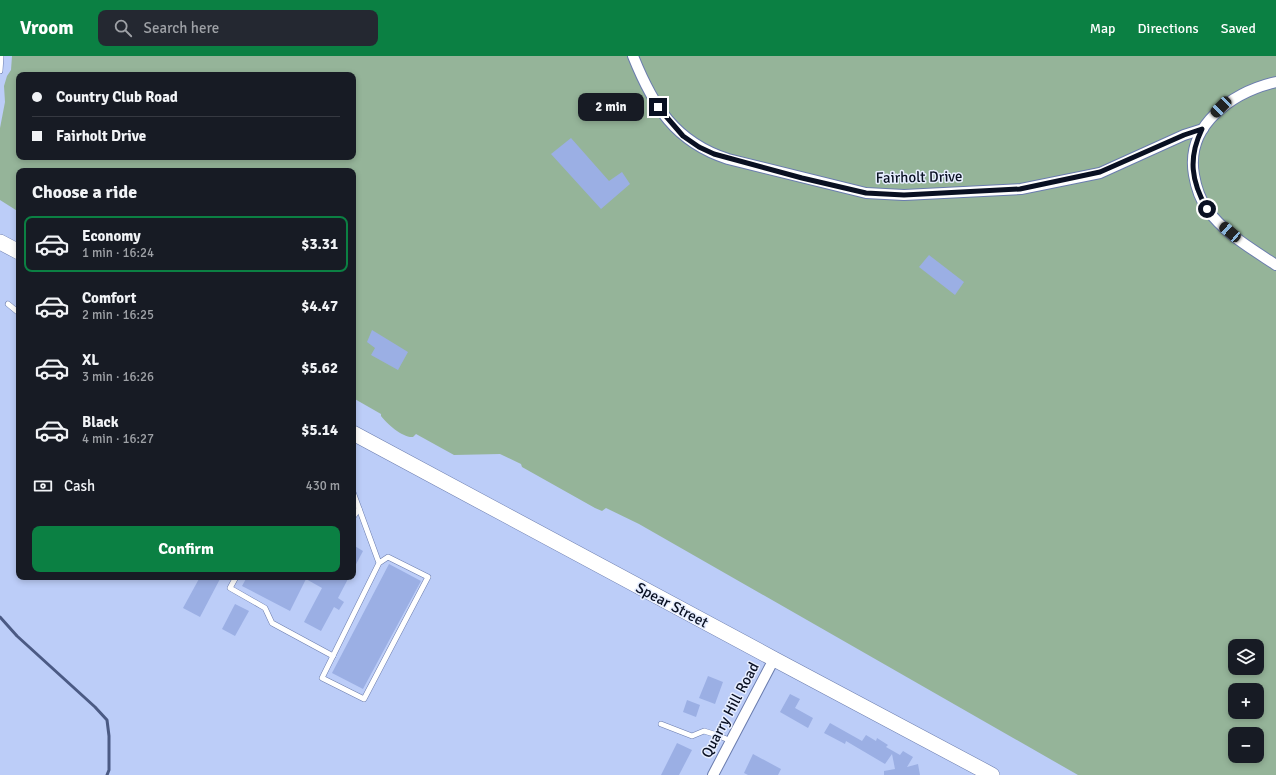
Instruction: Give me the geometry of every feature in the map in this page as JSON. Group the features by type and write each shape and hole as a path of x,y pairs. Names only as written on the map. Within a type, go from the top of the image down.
{"main road":[{"path":"0,242 16,250"},
{"name":"Spear Street","path":"356,436 992,775"}],"street":[{"name":"Fairholt Drive","path":"633,56 644,84 653,100 683,136 699,147 728,159 866,193 904,195 1020,189 1100,172 1184,135 1202,129"},
{"path":"1276,82 1256,87 1236,96 1218,110 1202,129 1194,149 1192,161 1195,182 1202,201 1213,216 1242,242 1276,265"},
{"name":"Quarry Hill Road","path":"713,775 774,659"}],"lane":[{"path":"0,71 1,56"},
{"path":"8,304 16,311"},
{"path":"356,500 379,563"},
{"path":"356,513 359,509"},
{"path":"388,557 428,577 364,699 322,678 379,563 388,557"},
{"path":"234,580 230,588 266,608 272,623 333,656"},
{"path":"661,724 692,736 704,731 731,741"}],"green space":[{"path":"12,56 1276,56 1276,775 1078,775 639,524 606,508 602,511 595,508 522,467 521,464 500,454 454,455 416,434 413,437 409,437 400,433 387,423 381,414 356,400 356,168 16,168 16,210 0,200 0,128 5,102 4,86 7,76 11,70"}],"building":[{"path":"571,138 609,181 622,172 630,184 601,209 551,154"},
{"path":"929,255 964,282 955,295 919,267"},
{"path":"372,330 408,352 398,370 371,355 375,348 367,342"},
{"path":"356,547 363,551 356,564"},
{"path":"389,564 421,581 363,689 332,673"},
{"path":"198,580 219,580 200,617 183,608"},
{"path":"245,580 306,580 290,611 242,586"},
{"path":"308,580 347,580 338,598 344,602 339,610 334,607 321,631 304,622 322,588"},
{"path":"235,604 249,611 235,636 222,629"},
{"path":"708,676 723,682 715,704 699,698"},
{"path":"790,694 800,699 795,708 813,718 808,728 780,712"},
{"path":"687,700 700,705 696,717 683,712"},
{"path":"830,723 862,741 866,735 876,741 877,738 888,745 886,747 900,755 903,751 913,757 907,767 918,764 920,775 884,775 884,771 895,769 892,754 885,764 846,741 845,744 824,733"},
{"path":"677,743 692,750 679,775 661,775"},
{"path":"753,754 781,769 778,775 748,775 744,773"}],"waterway":[{"path":"0,617 17,636 95,707 107,720 109,736 109,770 107,775"}],"route":[{"path":"658,107 683,136 699,147 714,154 802,178 866,193 904,195 1020,189 1100,172 1184,135 1202,129 1197,139 1192,161 1195,182 1202,201 1207,209"}]}
